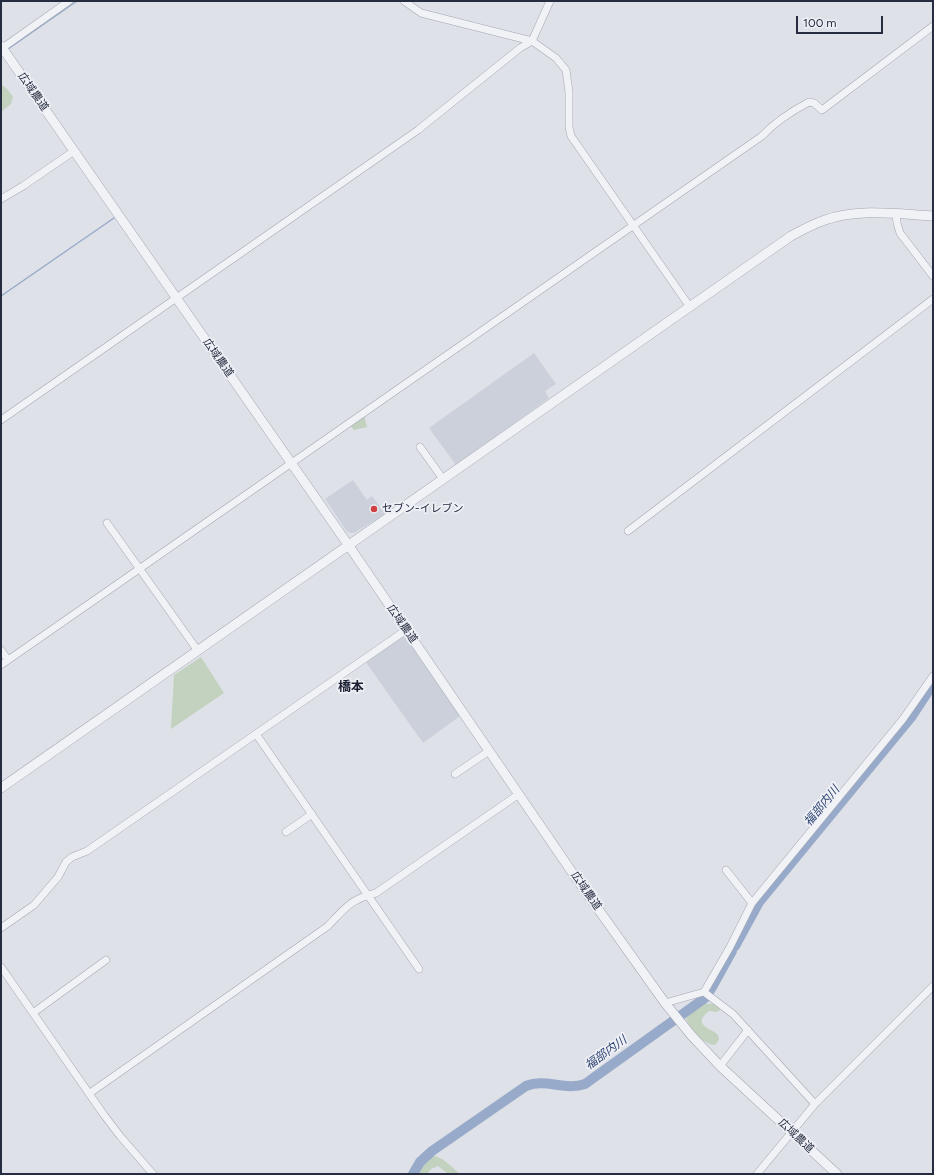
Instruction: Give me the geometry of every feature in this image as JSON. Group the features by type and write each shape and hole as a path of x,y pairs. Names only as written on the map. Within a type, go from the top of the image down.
{"street":[{"path":"2,48 69,1"},
{"path":"404,1 421,13 532,41 556,58 566,70 569,92 569,127 571,136 690,307"},
{"path":"1,420 418,130 520,48 532,41 550,1"},
{"path":"1,665 762,136 769,128 809,102 814,103 822,110 933,26"},
{"name":"広域農道","path":"2,48 665,1003 677,1019 720,1066 837,1174"},
{"path":"1,199 24,186 74,151"},
{"path":"1,788 791,236 810,225 826,219 862,212 933,216"},
{"path":"896,214 900,234 932,272"},
{"path":"628,531 933,299"},
{"path":"420,447 444,479"},
{"path":"107,523 198,651"},
{"path":"1,928 34,905 58,877 66,862 72,857 88,851 406,630"},
{"path":"1,650 8,660"},
{"path":"706,994 752,903 903,719 933,676"},
{"path":"256,734 419,969"},
{"path":"454,774 489,751"},
{"path":"90,1093 328,926 348,904 376,893 519,794"},
{"path":"286,832 312,814"},
{"path":"726,870 752,903"},
{"path":"33,1013 106,960"},
{"path":"1,967 120,1136 153,1174"},
{"path":"757,1174 815,1104 933,986"},
{"path":"665,1003 706,994 733,1014 815,1104"},
{"path":"720,1066 748,1030"}],"shaded area":[{"path":"534,353 556,384 545,391 549,398 456,465 429,428"},
{"path":"353,480 367,500 372,496 385,514 354,533 350,533 346,530 325,499"},
{"path":"403,634 460,716 423,743 365,661"}],"green space":[{"path":"1,84 13,97 11,104 1,112"},
{"path":"364,415 367,427 354,430 350,425"},
{"path":"201,657 224,693 171,729 174,675"},
{"path":"703,1004 716,1005 720,1010 717,1012 709,1011 703,1018 702,1022 705,1026 718,1035 719,1039 715,1045 702,1039 694,1031 686,1019 690,1012"},
{"path":"429,1156 442,1159 460,1174 448,1174 438,1166 431,1169 427,1174 415,1174 418,1168"}],"waterway":[{"path":"8,49 77,1"},
{"path":"1,296 114,218"},
{"name":"福部内川","path":"735,946 759,902 912,716 933,684"},
{"name":"福部内川","path":"413,1174 420,1162 432,1151 526,1086 541,1083 570,1086 585,1084 705,998 732,951"}],"place":[{"name":"セブン-イレブン","path":"374,509"}],"district":[{"name":"橋本","path":"351,687"}]}
